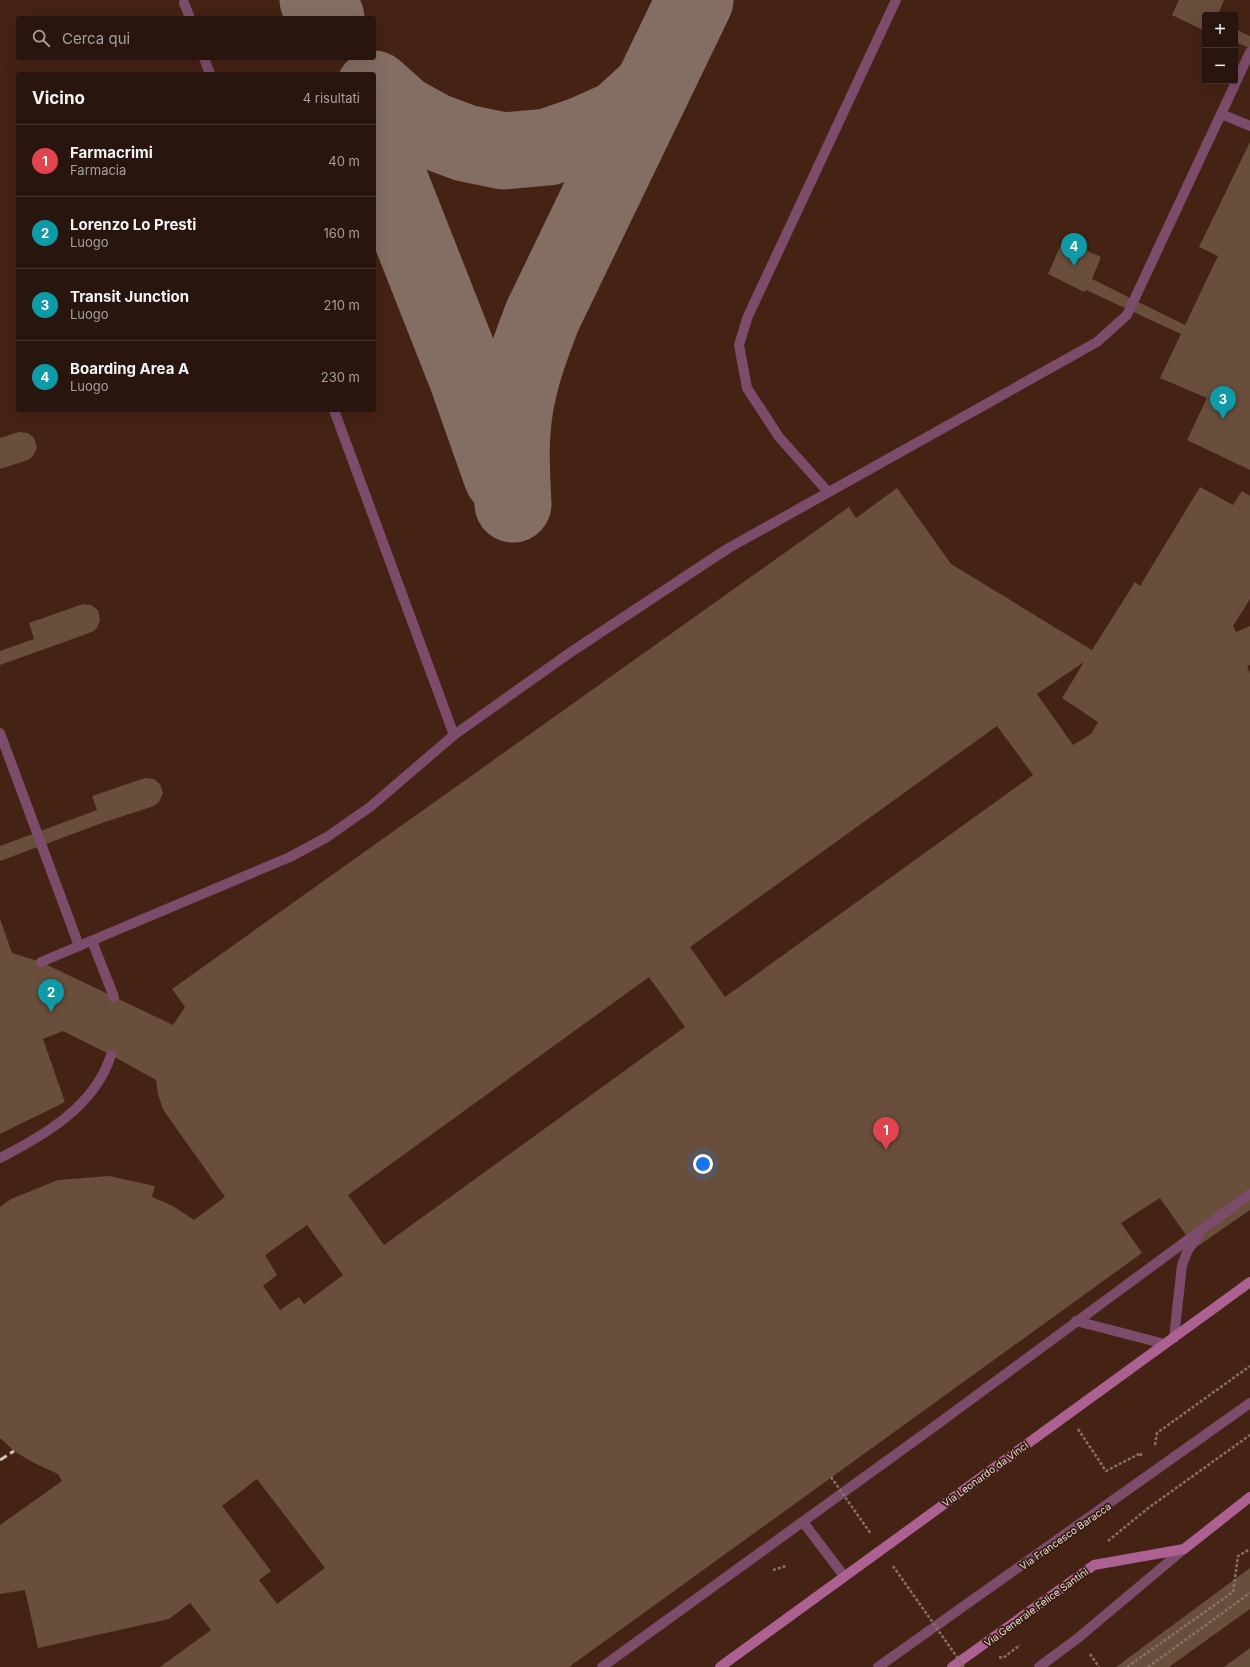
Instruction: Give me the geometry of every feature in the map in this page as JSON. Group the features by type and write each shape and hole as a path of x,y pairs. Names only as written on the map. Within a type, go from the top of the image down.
{"main road":[{"name":"Via Leonardo da Vinci","path":"720,1667 1250,1282"},
{"name":"Via Generale Felice Santini","path":"952,1667 1094,1565 1184,1549 1250,1498"}],"lane":[{"path":"828,492 779,437 747,388 740,345 748,316 896,0"},
{"path":"186,1 190,16"},
{"path":"42,962 290,857 327,837 370,807 454,735 571,652 721,554 828,492 1097,342 1127,316 1250,52"},
{"path":"205,60 209,72"},
{"path":"1221,114 1250,126"},
{"path":"335,412 454,735"},
{"path":"0,732 79,946"},
{"path":"92,941 114,998"},
{"path":"0,1158 22,1146 67,1117 86,1100 106,1069 111,1055"},
{"path":"602,1667 803,1522 1250,1194"},
{"path":"1076,1322 1169,1341 1182,1265 1188,1250 1206,1226"},
{"name":"Via Francesco Baracca","path":"878,1667 1250,1403"},
{"path":"803,1522 844,1576"},
{"path":"1039,1667 1078,1638 1184,1549"}],"path":[{"path":"1154,1447 1157,1433 1250,1366"},
{"path":"1141,1453 1148,1450"},
{"path":"831,1477 875,1541"},
{"path":"1127,1667 1233,1592 1238,1556 1250,1549"},
{"path":"889,1560 964,1667"},
{"path":"1148,1667 1250,1593"},
{"path":"1087,1651 1099,1667"}],"shaded area":[{"path":"0,0 1250,0 1250,1667 0,1667"}],"building":[{"path":"1179,0 1224,0 1219,12 1202,12 1202,30 1172,15"},
{"path":"1238,30 1250,36 1250,48 1238,43"},
{"path":"1250,142 1250,470 1187,440 1207,398 1160,378 1181,334 1086,290 1084,292 1048,274 1063,240 1101,257 1092,279 1185,325 1218,256 1199,247"},
{"path":"19,432 28,433 34,438 37,448 33,456 28,460 0,469 0,438"},
{"path":"1200,487 1233,505 1242,491 1250,496 1250,599 1233,626 1236,632 1250,626 1250,665 1247,666 1250,673 1250,1210 1195,1248 1160,1198 1121,1223 1142,1253 569,1667 160,1667 211,1630 190,1603 169,1619 38,1648 25,1590 0,1594 0,1525 62,1481 58,1474 32,1462 14,1451 0,1438 0,1207 11,1199 58,1180 109,1176 155,1186 152,1197 173,1206 194,1220 225,1197 164,1111 158,1095 156,1080 63,1031 43,1039 65,1102 0,1134 0,919 12,953 41,962 173,1025 185,1007 172,989 849,507 856,518 897,488 951,564 1092,650 1135,582 1140,586","holes":["1084,662 1062,698 1098,722 1091,734 1073,745 1037,694","997,726 1033,775 725,997 690,947","649,977 685,1027 384,1245 348,1195","307,1225 343,1275 304,1304 299,1297 280,1310 263,1286 277,1275 265,1255","257,1479 325,1568 277,1604 259,1580 271,1571 222,1506"]},
{"path":"83,604 91,605 98,610 100,620 97,628 92,632 0,665 0,651 34,639 29,623"},
{"path":"145,778 154,779 160,784 163,793 159,802 154,806 102,823 0,861 0,846 97,810 92,796"},
{"path":"1250,1568 1250,1609 1169,1667 1116,1667"},
{"path":"1250,1648 1250,1667 1224,1667"}],"taxiway":[{"path":"318,0 325,16"},
{"path":"513,504 511,469 513,418 519,388 532,344 543,315 695,0"},
{"path":"376,91 402,114 433,131 465,143 504,151 548,147 583,135 619,119 652,89"},
{"path":"376,146 467,377 502,476"}],"railway":[{"path":"0,1460 14,1451"}],"place":[{"name":"Boarding Area A","path":"1074,266"},
{"name":"Transit Junction","path":"1223,419"},
{"name":"Lorenzo Lo Presti","path":"51,1012"},
{"name":"Farmacrimi","path":"886,1150"}]}
